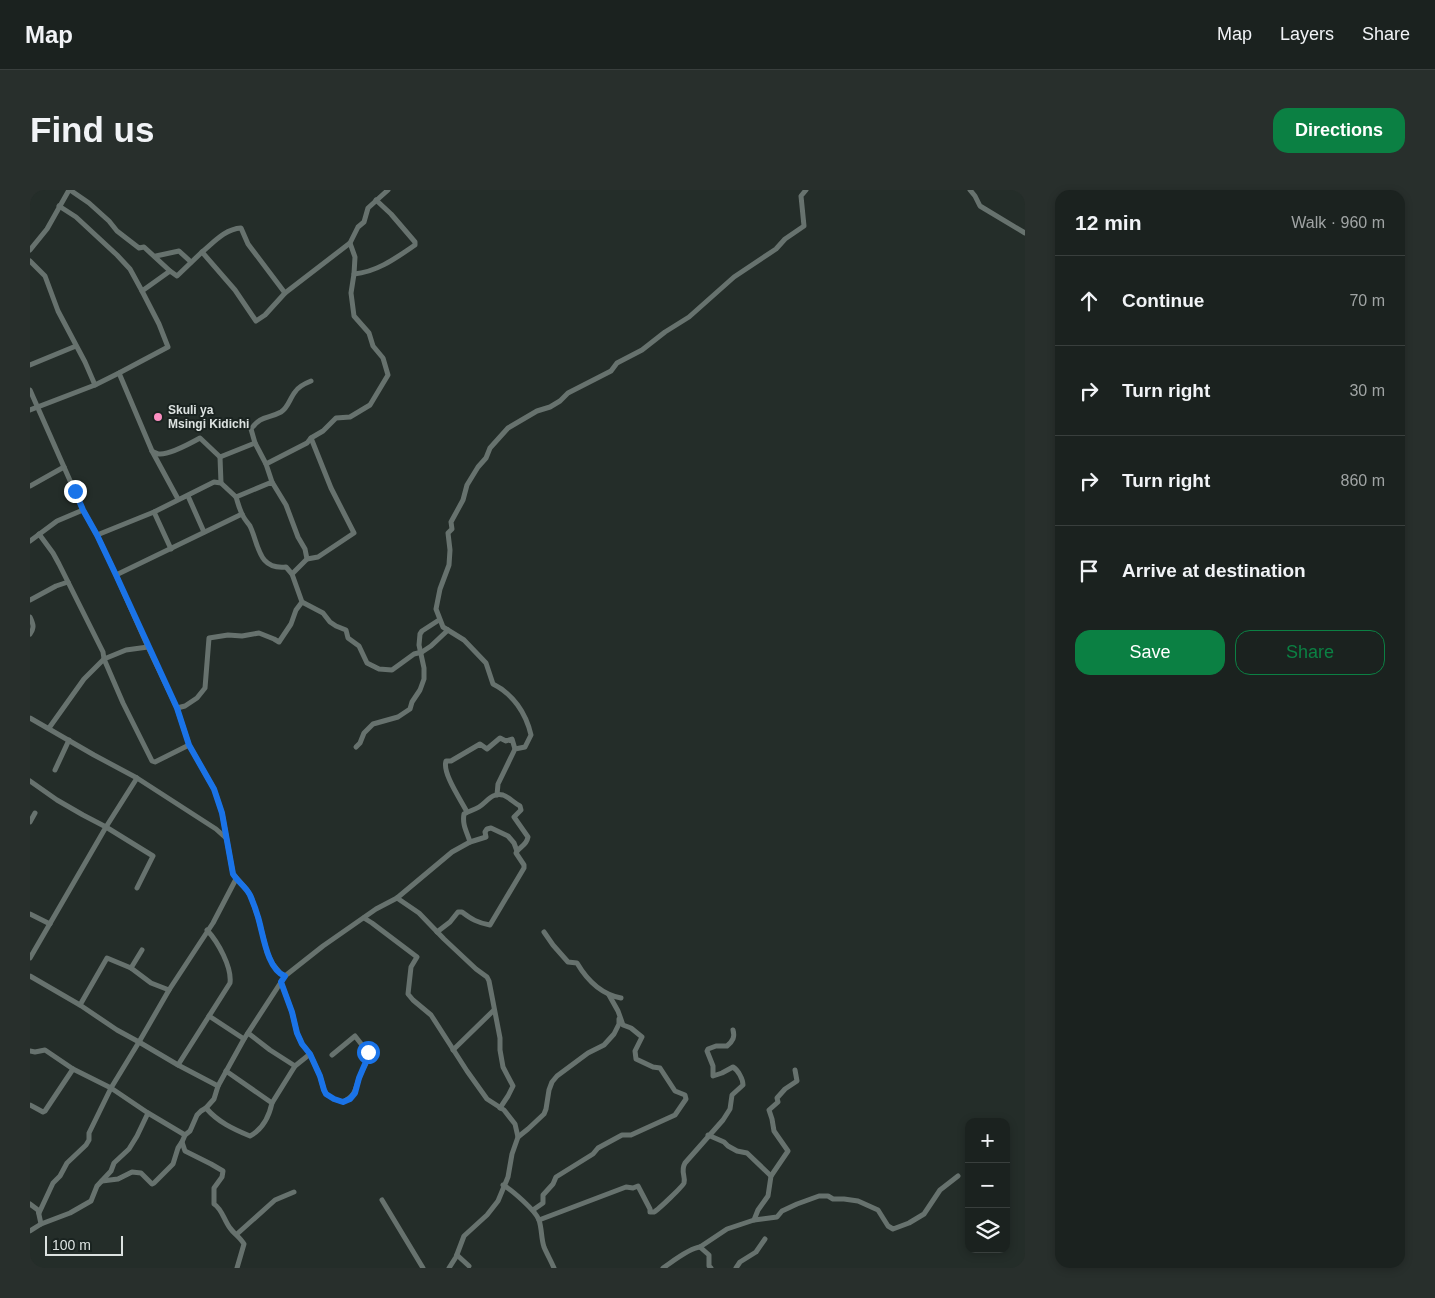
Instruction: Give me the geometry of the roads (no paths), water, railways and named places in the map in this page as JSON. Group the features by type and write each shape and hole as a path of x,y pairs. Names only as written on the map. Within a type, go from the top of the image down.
{"street":[{"path":"30,250 46,229 69,190 96,209 132,244 139,248 144,247 177,276 224,233 233,228 241,228 248,244 285,293"},
{"path":"202,252 235,290 256,321 265,315 285,293 350,243 358,228 364,222 368,208 388,190"},
{"path":"515,749 525,747 531,735 526,718 511,697 503,689 493,684 486,663 464,640 444,627 439,620 436,609 440,589 449,565 448,533 452,529 451,522 463,500 471,479 486,458 490,448 508,428 537,411 560,402 577,387 611,370 617,363 642,350 664,332 689,317 734,277 776,249 785,239 804,226 801,196 806,190"},
{"path":"970,190 980,206 1025,233"},
{"path":"354,274 384,265 415,245 415,242 376,200"},
{"path":"30,410 95,385 168,347 159,324 130,269 76,217 59,206"},
{"path":"266,464 307,444 311,438 323,431 336,418 350,417 370,404 388,375 383,358 373,346 369,333 354,316 351,293 355,257 350,243"},
{"path":"156,256 179,252 191,262"},
{"path":"30,260 45,276 58,311 95,385"},
{"path":"142,290 170,271"},
{"path":"30,365 76,346"},
{"path":"119,374 152,451 178,499"},
{"path":"307,559 305,549 298,537 286,505 272,482 251,430 256,423 264,418 281,412 296,390 311,381"},
{"path":"30,390 83,510 116,575 177,708 189,745 214,789 222,813 233,874 247,890 251,898 272,963 285,976"},
{"path":"152,451 158,454 164,453 185,446 200,438 220,457 221,482 236,497 242,514 250,527 259,554 268,564 276,568 286,567 292,574 302,602 323,613 336,626 346,630 348,638 359,646 367,663 379,669 392,670 420,651 422,652 431,646 448,630"},
{"path":"292,574 307,559 318,557 354,533 331,488 311,438"},
{"path":"220,457 255,443"},
{"path":"30,486 64,467"},
{"path":"97,535 154,512 214,482 221,482"},
{"path":"236,497 272,482"},
{"path":"188,496 204,532"},
{"path":"30,542 56,521 83,510"},
{"path":"154,512 171,549"},
{"path":"116,575 242,514"},
{"path":"39,534 53,553 68,582 152,761 155,762 189,745"},
{"path":"30,600 56,586 68,582"},
{"path":"177,708 185,706 197,698 205,688 209,638 259,633 279,642 302,602"},
{"path":"30,617 33,625 30,634"},
{"path":"356,747 372,724 398,717 410,709 424,679 419,638 422,631 439,620"},
{"path":"49,728 84,679 104,659 126,650 148,647"},
{"path":"30,718 137,778 216,829 226,838"},
{"path":"466,812 452,786 444,765 446,762 480,744 487,748 500,738 506,741 512,739 515,749 498,784 497,794"},
{"path":"55,770 69,740"},
{"path":"30,958 106,827 137,778"},
{"path":"30,781 57,800 106,827 152,856 137,888"},
{"path":"470,842 464,828 464,814 477,808 497,794 507,797 513,803 520,806 521,810 514,817 528,837 524,846 517,851"},
{"path":"30,822 35,813"},
{"path":"101,1182 118,1179 132,1172 141,1173 152,1184 173,1164 178,1148 185,1135 190,1131 197,1114 214,1099 218,1086 244,1039 285,976 323,946 376,909 397,898 452,852 470,842 486,837 485,832 488,828 512,839 517,851 516,853 524,868 490,925 480,924 462,912 458,912 450,922 437,932"},
{"path":"39,1213 53,1183 60,1176 67,1163 89,1140 89,1133 111,1088 169,990 213,923 236,879"},
{"path":"397,898 419,913 444,940 487,977 489,981 500,1038 500,1050 504,1067 513,1086 500,1108"},
{"path":"30,914 50,924"},
{"path":"364,918 417,957 411,967 408,994 431,1015 487,1099 504,1110 515,1124 518,1137 512,1154 508,1177 498,1201 473,1229 464,1236 457,1255 449,1268"},
{"path":"178,1065 230,982 231,977 219,946 215,938 207,930"},
{"path":"544,932 568,962 576,962 584,975 601,991 621,998"},
{"path":"131,968 142,950"},
{"path":"80,1005 107,958 131,968 151,983 169,990"},
{"path":"30,976 178,1065 218,1086"},
{"path":"281,982 292,1012 297,1033 302,1044 310,1054 326,1094 343,1102 350,1099 355,1093 369,1054 355,1036 332,1056"},
{"path":"533,1210 543,1204 543,1195 553,1184 556,1177 593,1154 598,1148 617,1138 631,1135 675,1115 686,1100 685,1095 675,1091 660,1068 653,1067 636,1059 636,1051 642,1038 631,1028 623,1026 618,1011 608,995"},
{"path":"453,1050 494,1010"},
{"path":"518,1137 544,1114 549,1090 557,1076 588,1053 604,1045 614,1034 619,1024 618,1011"},
{"path":"209,1016 244,1039"},
{"path":"539,1220 603,1197 613,1191 638,1186 650,1212 655,1212 683,1185 682,1168 708,1135 723,1120 730,1109 732,1095 744,1082 740,1074 733,1067 713,1076 713,1066 707,1051 708,1048 728,1046 735,1035 733,1030"},
{"path":"248,1033 295,1066"},
{"path":"30,1051 45,1050 73,1069 111,1088 185,1135"},
{"path":"206,1108 230,1128 250,1136 260,1129 268,1118 272,1103 295,1066 310,1054"},
{"path":"30,1105 45,1111 73,1069"},
{"path":"754,1220 758,1210 768,1196 771,1176 788,1151 774,1131 769,1110 778,1102 777,1098 785,1089 797,1081 795,1070"},
{"path":"226,1072 272,1103"},
{"path":"30,1231 41,1224 70,1213 91,1201 97,1186 111,1171 114,1163 128,1149 137,1136 148,1112"},
{"path":"708,1135 724,1142 728,1146 747,1153 771,1176"},
{"path":"182,1142 185,1151 223,1171 222,1177 214,1188 214,1204 219,1207 231,1230 239,1236 244,1244 237,1268"},
{"path":"662,1268 682,1255 700,1247 727,1229 754,1220 776,1216 797,1204 819,1196 858,1201 878,1210 888,1226 893,1230 924,1214 940,1190 958,1176"},
{"path":"504,1185 533,1210 539,1220 541,1238 553,1268"},
{"path":"239,1236 246,1226 275,1200 294,1192"},
{"path":"382,1200 423,1268"},
{"path":"30,1204 38,1210 41,1224"},
{"path":"736,1268 740,1262 756,1252 765,1239"},
{"path":"700,1247 709,1255 710,1267"},
{"path":"457,1255 469,1266"}],"place":[{"name":"Skuli ya Msingi Kidichi","path":"158,417"}]}
